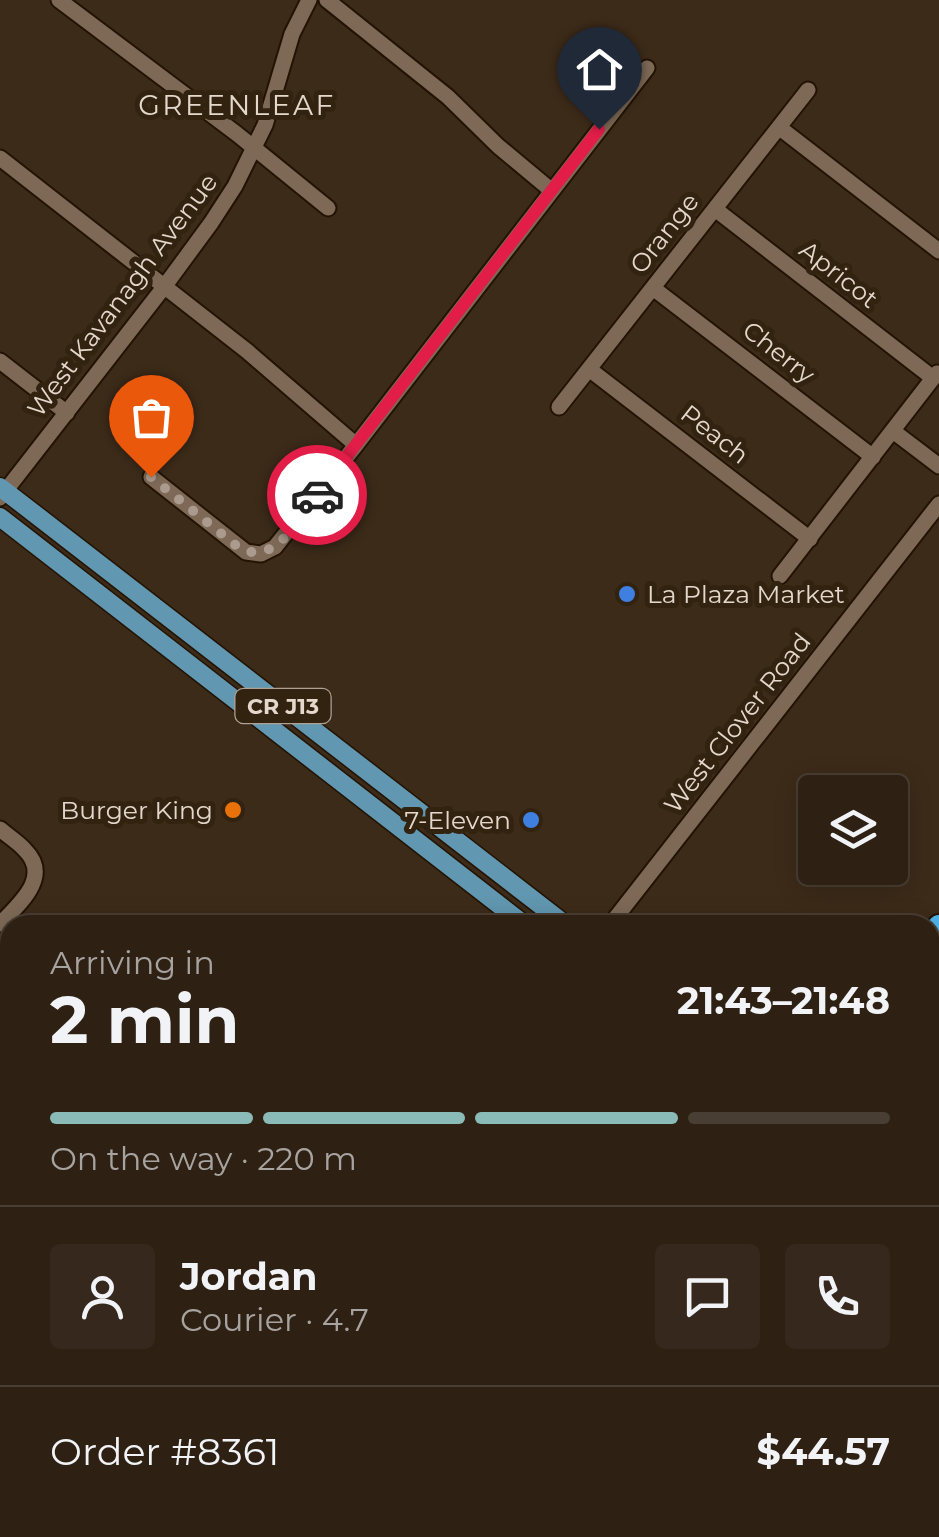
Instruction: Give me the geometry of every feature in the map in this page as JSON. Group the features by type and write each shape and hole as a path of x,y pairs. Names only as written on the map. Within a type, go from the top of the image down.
{"main road":[{"name":"CR J13","path":"2,492 553,915"},
{"name":"CR J13","path":"0,517 512,915"}],"street":[{"path":"59,0 328,208"},
{"name":"West Kavanagh Avenue","path":"2,492 212,223 265,125 292,34 309,0"},
{"path":"327,0 448,96 509,156 552,191"},
{"path":"151,477 238,547 254,554 268,551 280,542 646,68"},
{"name":"Orange","path":"559,407 808,90"},
{"path":"780,128 939,252"},
{"path":"0,158 272,372 356,445"},
{"name":"Apricot","path":"715,209 936,374"},
{"name":"Cherry","path":"653,288 874,457"},
{"path":"0,362 67,413"},
{"name":"Peach","path":"589,370 810,539"},
{"path":"780,576 936,374"},
{"path":"894,431 939,466"},
{"name":"West Clover Road","path":"618,915 939,504"},
{"path":"0,829 29,853 36,872 33,886 8,915"}],"way so far":[{"path":"151,477 238,547 254,554 275,547 317,495"}],"place":[{"name":"La Plaza Market","path":"627,594"},
{"name":"Burger King","path":"233,810"},
{"name":"7-Eleven","path":"531,820"}],"district":[{"name":"GREENLEAF","path":"237,105"}],"route":[{"path":"317,495 599,129"}]}
